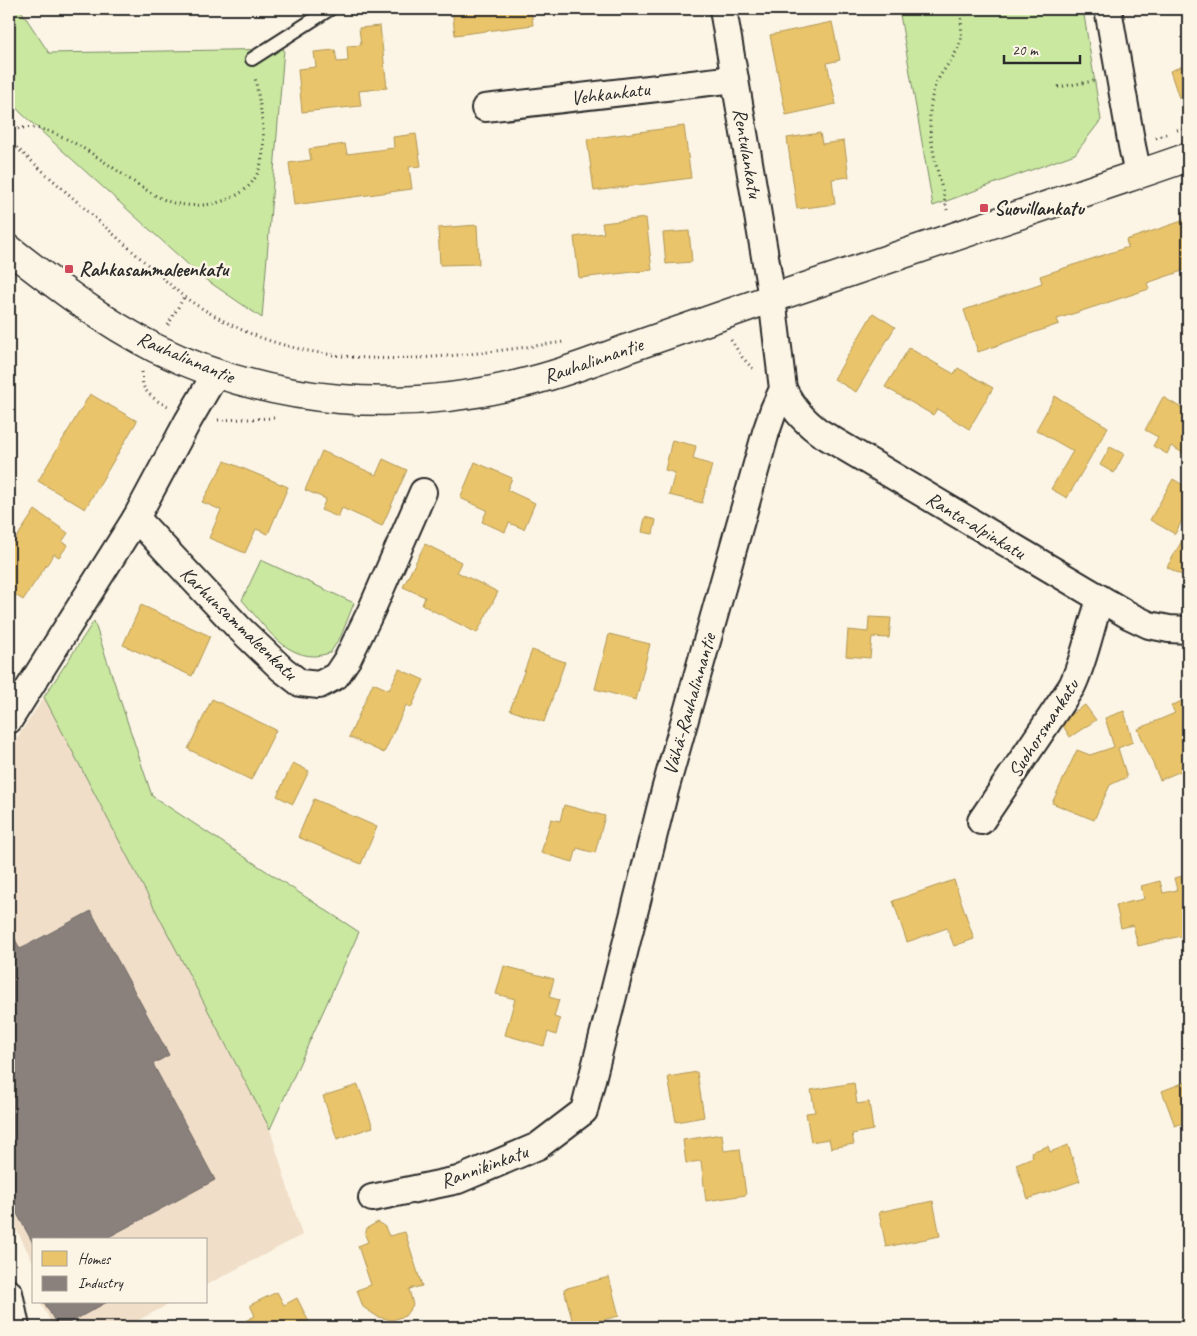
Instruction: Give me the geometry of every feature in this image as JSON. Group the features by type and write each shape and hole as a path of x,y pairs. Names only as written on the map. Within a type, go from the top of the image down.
{"street":[{"name":"Rentulankatu","path":"723,9 772,298"},
{"path":"1108,9 1138,174"},
{"name":"Vehkankatu","path":"486,108 735,79"},
{"name":"Rauhalinnantie","path":"9,249 92,311 156,348 216,373 258,386 298,395 348,401 397,401 448,397 532,381 1188,157"},
{"path":"772,298 783,389"},
{"path":"9,720 136,518 216,373"},
{"name":"Ranta-alpinkatu","path":"783,389 802,418 819,432 1100,600 1149,625 1168,629 1188,630"},
{"name":"Vähä-Rauhalinnantie","path":"584,1111 665,790 766,432 783,389"},
{"name":"Karhunsammaleenkatu","path":"136,518 238,627 282,669 300,683 320,685 336,676 348,658 423,492"},
{"name":"Suohorsmankatu","path":"981,821 1072,686 1080,669 1100,600"},
{"name":"Rannikinkatu","path":"372,1198 458,1180 538,1146 584,1111"},
{"path":"9,1293 16,1327"}],"lane":[{"path":"252,59 330,9"}],"path":[{"path":"947,210 932,140 930,119 936,85 954,55 960,40 961,9"},
{"path":"9,132 29,126 54,132 78,145 142,187 170,202 188,205 209,205 225,201 241,194 254,182 261,165 262,124 252,59"},
{"path":"1058,87 1119,76"},
{"path":"1132,146 1188,126"},
{"path":"9,141 184,297 234,326 267,340 298,349 339,356 376,359 410,359 567,341"},
{"path":"938,214 956,207"},
{"path":"722,316 730,338 742,357 756,372 783,389"},
{"path":"188,421 278,418"}],"shaded area":[{"path":"44,697 270,1129 302,1235 208,1284 208,1238 32,1238 32,1260 9,1215 9,750"},
{"path":"41,1304 169,1304 125,1327 80,1327 73,1314 52,1324"}],"green space":[{"path":"9,9 20,9 49,53 284,49 262,318 202,277 9,100"},
{"path":"899,9 1083,9 1101,120 1075,154 933,206"},
{"path":"261,560 354,603 341,636 330,653 314,656 302,654 282,644 242,600"},
{"path":"94,621 152,796 359,932 270,1129 44,697"}],"building: Homes":[{"path":"452,9 531,9 533,25 455,35"},
{"path":"832,22 840,60 827,63 836,104 786,115 770,35"},
{"path":"380,26 387,88 359,91 361,106 302,112 298,69 316,67 314,52 335,50 337,62 348,61 347,46 361,45 359,28"},
{"path":"1188,64 1188,95 1179,98 1170,71"},
{"path":"684,126 691,178 594,191 587,139"},
{"path":"820,133 822,144 844,141 849,177 832,179 835,204 797,209 787,138"},
{"path":"416,134 421,166 409,167 412,189 294,205 289,163 311,160 309,149 345,144 347,154 394,148 393,137"},
{"path":"646,218 652,270 579,278 574,237 604,233 602,223"},
{"path":"1188,219 1188,269 1147,283 1149,289 1057,319 1059,324 978,352 964,310 1042,283 1040,276 1128,247 1126,240"},
{"path":"477,225 479,264 440,265 438,228"},
{"path":"689,231 692,262 666,264 663,233"},
{"path":"873,313 895,327 856,392 834,379"},
{"path":"909,348 954,374 958,368 993,388 969,429 937,409 933,415 885,387"},
{"path":"90,394 137,421 85,509 38,481"},
{"path":"1055,396 1108,427 1067,498 1051,489 1073,451 1036,430"},
{"path":"1163,397 1188,412 1188,456 1171,446 1167,454 1153,446 1158,437 1145,430"},
{"path":"672,440 696,446 693,459 712,465 702,503 669,495 675,473 665,470"},
{"path":"1110,447 1124,454 1114,473 1100,465"},
{"path":"322,451 376,475 383,459 407,470 382,526 342,508 338,517 321,510 326,499 305,490"},
{"path":"225,461 288,487 268,534 256,529 245,553 209,538 221,510 202,502"},
{"path":"475,462 512,478 507,490 535,503 524,529 509,523 505,532 482,522 487,510 460,498"},
{"path":"1173,479 1188,488 1188,509 1175,534 1150,520"},
{"path":"35,510 68,533 62,542 68,545 59,557 54,554 23,600 9,591 9,549"},
{"path":"645,517 656,520 653,534 642,532"},
{"path":"1188,530 1188,566 1183,576 1167,567"},
{"path":"425,544 461,562 457,572 498,592 477,633 422,605 425,597 403,587"},
{"path":"141,605 210,636 192,676 123,645"},
{"path":"869,617 891,618 889,638 872,637 870,658 846,656 848,630 868,632"},
{"path":"609,634 650,644 636,700 595,689"},
{"path":"532,650 565,662 544,722 510,710"},
{"path":"399,669 424,680 411,708 406,705 384,753 349,737 373,683 389,690"},
{"path":"1188,698 1188,768 1160,780 1138,729 1175,713 1171,706"},
{"path":"212,699 276,730 251,780 188,749"},
{"path":"1085,705 1096,720 1070,737 1060,721"},
{"path":"1124,711 1133,742 1118,748 1127,777 1110,785 1094,820 1052,803 1077,750 1090,755 1114,747 1105,718"},
{"path":"293,763 309,771 293,804 277,796"},
{"path":"314,799 377,827 361,864 298,837"},
{"path":"564,805 605,816 595,853 577,848 573,862 541,853 551,819 560,821"},
{"path":"1188,875 1187,915 1181,917 1185,935 1138,946 1133,925 1121,928 1116,905 1144,899 1141,886 1160,881 1163,893 1177,890 1174,878"},
{"path":"954,880 974,939 954,946 947,928 907,942 893,901"},
{"path":"504,966 554,979 549,997 559,1000 554,1017 560,1019 556,1035 548,1032 544,1046 505,1035 515,999 496,994"},
{"path":"697,1072 704,1117 676,1122 668,1077"},
{"path":"1188,1081 1188,1121 1175,1126 1162,1091"},
{"path":"854,1083 857,1104 869,1102 873,1130 852,1134 854,1144 831,1148 829,1139 811,1142 806,1113 815,1112 811,1090"},
{"path":"358,1085 373,1127 337,1139 323,1096"},
{"path":"722,1134 724,1151 740,1149 746,1195 706,1201 701,1161 686,1163 683,1140"},
{"path":"1068,1145 1080,1181 1028,1199 1016,1164 1033,1157 1031,1152 1048,1146 1050,1152"},
{"path":"933,1201 940,1236 886,1247 879,1212"},
{"path":"378,1222 385,1227 389,1236 405,1232 422,1286 409,1289 413,1305 405,1316 392,1320 378,1317 363,1307 357,1290 371,1285 358,1246 368,1242 365,1235 367,1228"},
{"path":"609,1277 619,1316 574,1327 564,1289"},
{"path":"277,1292 284,1305 297,1298 310,1324 303,1327 233,1327 255,1316 250,1305"}],"building: Industry":[{"path":"91,911 169,1055 153,1064 215,1180 107,1238 32,1238 32,1241 9,1199 9,927 20,949"},
{"path":"45,1304 103,1304 62,1327 58,1327"}],"place":[{"name":"Suovillankatu","path":"984,208"},
{"name":"Rahkasammaleenkatu","path":"69,269"}]}
